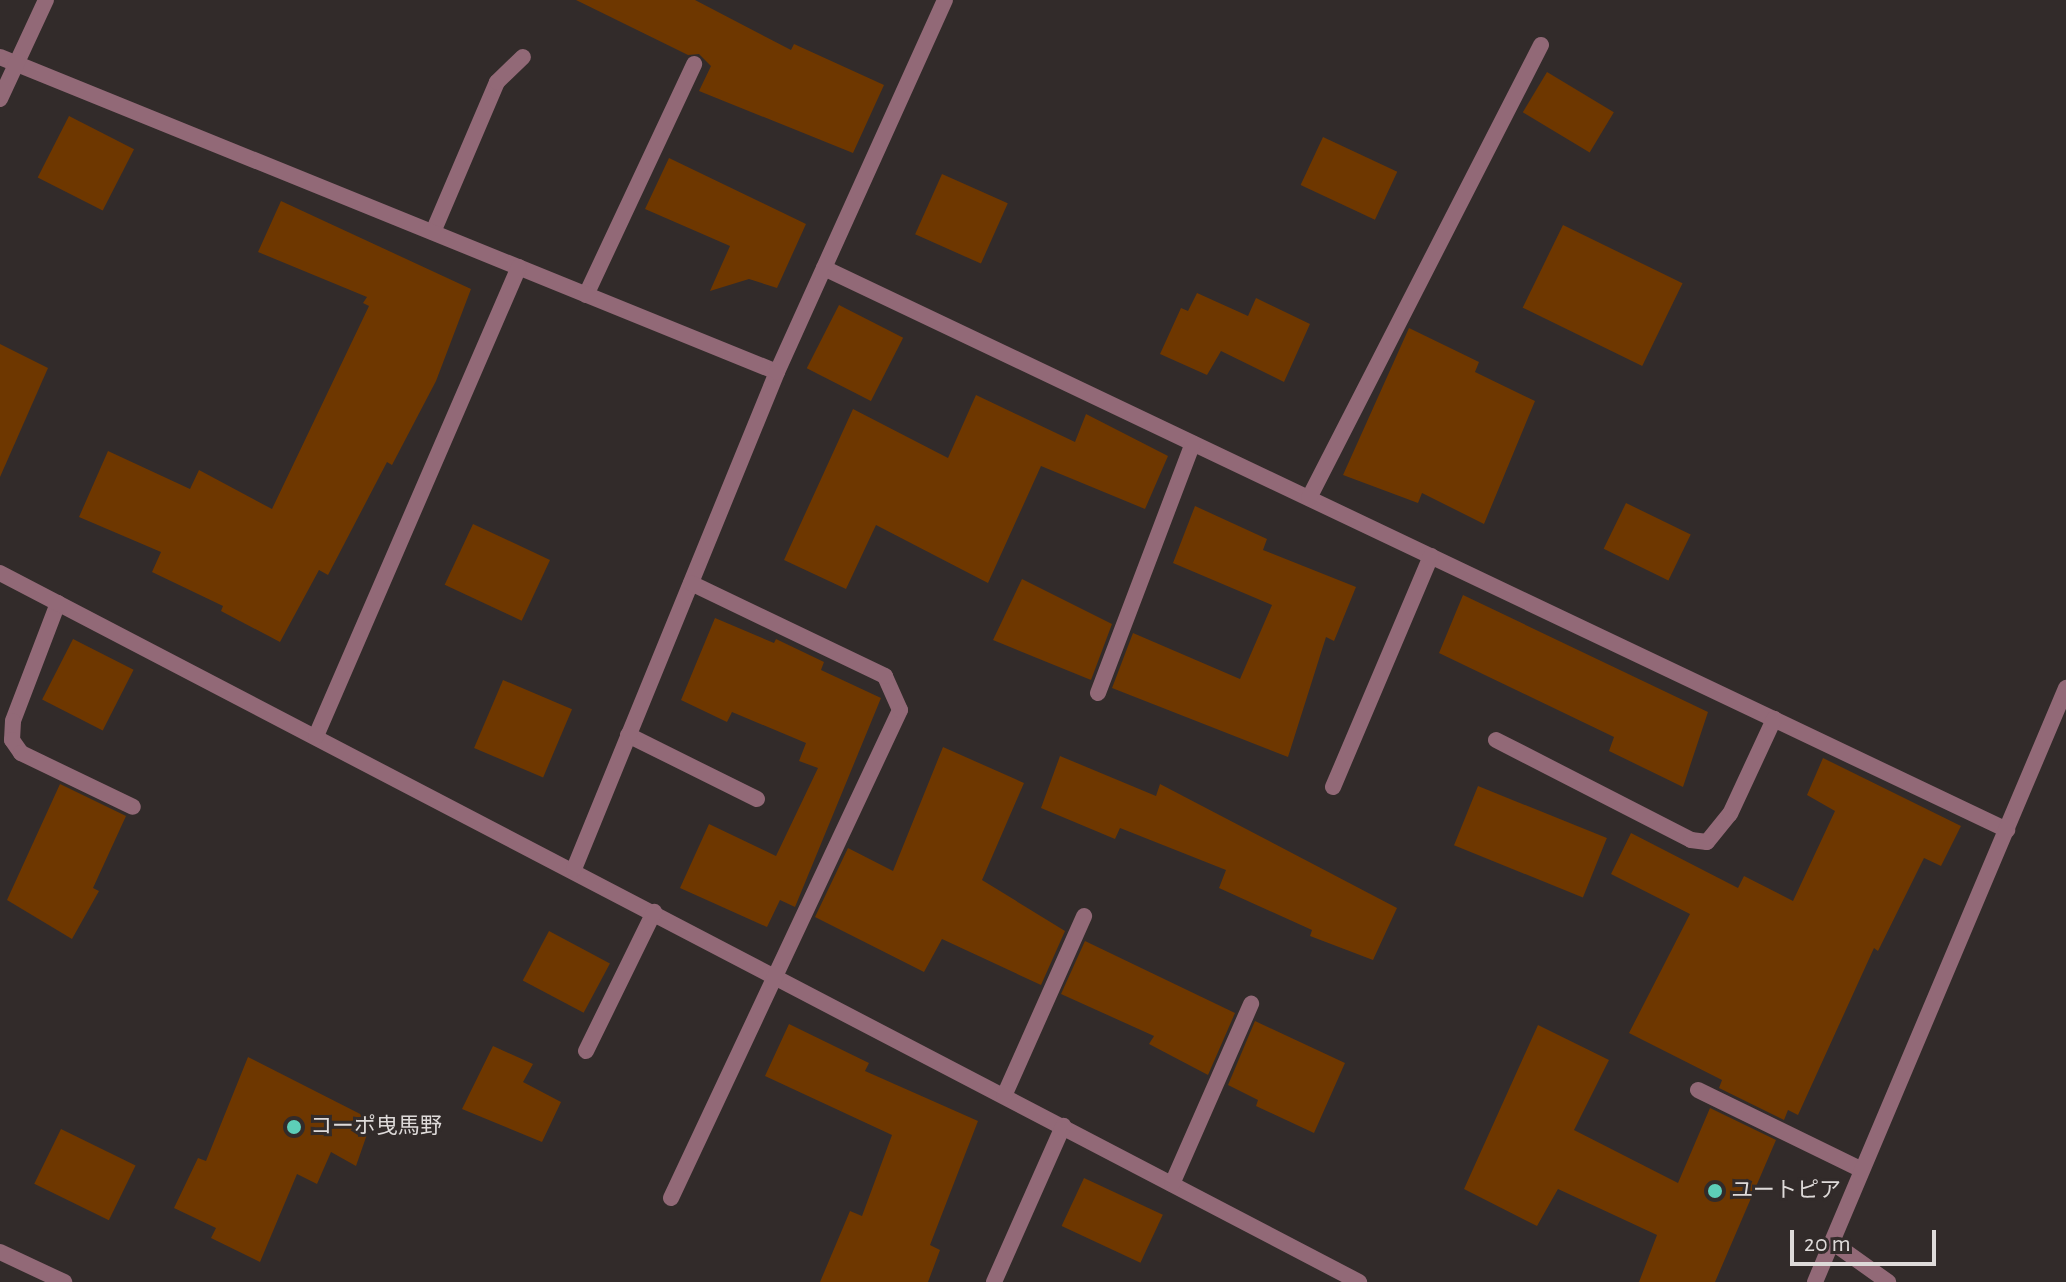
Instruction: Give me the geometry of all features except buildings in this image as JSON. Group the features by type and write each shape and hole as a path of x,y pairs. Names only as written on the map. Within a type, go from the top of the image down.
{"street":[{"path":"0,99 46,0"},
{"path":"574,869 777,372 945,0"},
{"path":"1309,498 1541,45"},
{"path":"0,57 777,372"},
{"path":"433,232 497,82 523,57"},
{"path":"586,295 694,64"},
{"path":"316,736 519,267"},
{"path":"824,268 2007,830"},
{"path":"1098,693 1193,443"},
{"path":"1333,787 1431,556"},
{"path":"0,573 574,869 1359,1282"},
{"path":"671,1198 900,710 885,676 691,583"},
{"path":"58,603 13,721 12,740 21,753 133,807"},
{"path":"1815,1282 2066,688"},
{"path":"1496,740 1691,840 1707,842 1730,814 1774,719"},
{"path":"628,735 757,799"},
{"path":"586,1051 654,912"},
{"path":"1004,1096 1084,916"},
{"path":"1172,1184 1251,1004"},
{"path":"1698,1090 1862,1170"},
{"path":"994,1282 1063,1126"},
{"path":"1832,1242 1888,1282"},
{"path":"0,1252 64,1282"}],"place":[{"name":"コーポ曳馬野","path":"294,1127"},
{"name":"ユートピア","path":"1715,1191"}]}
